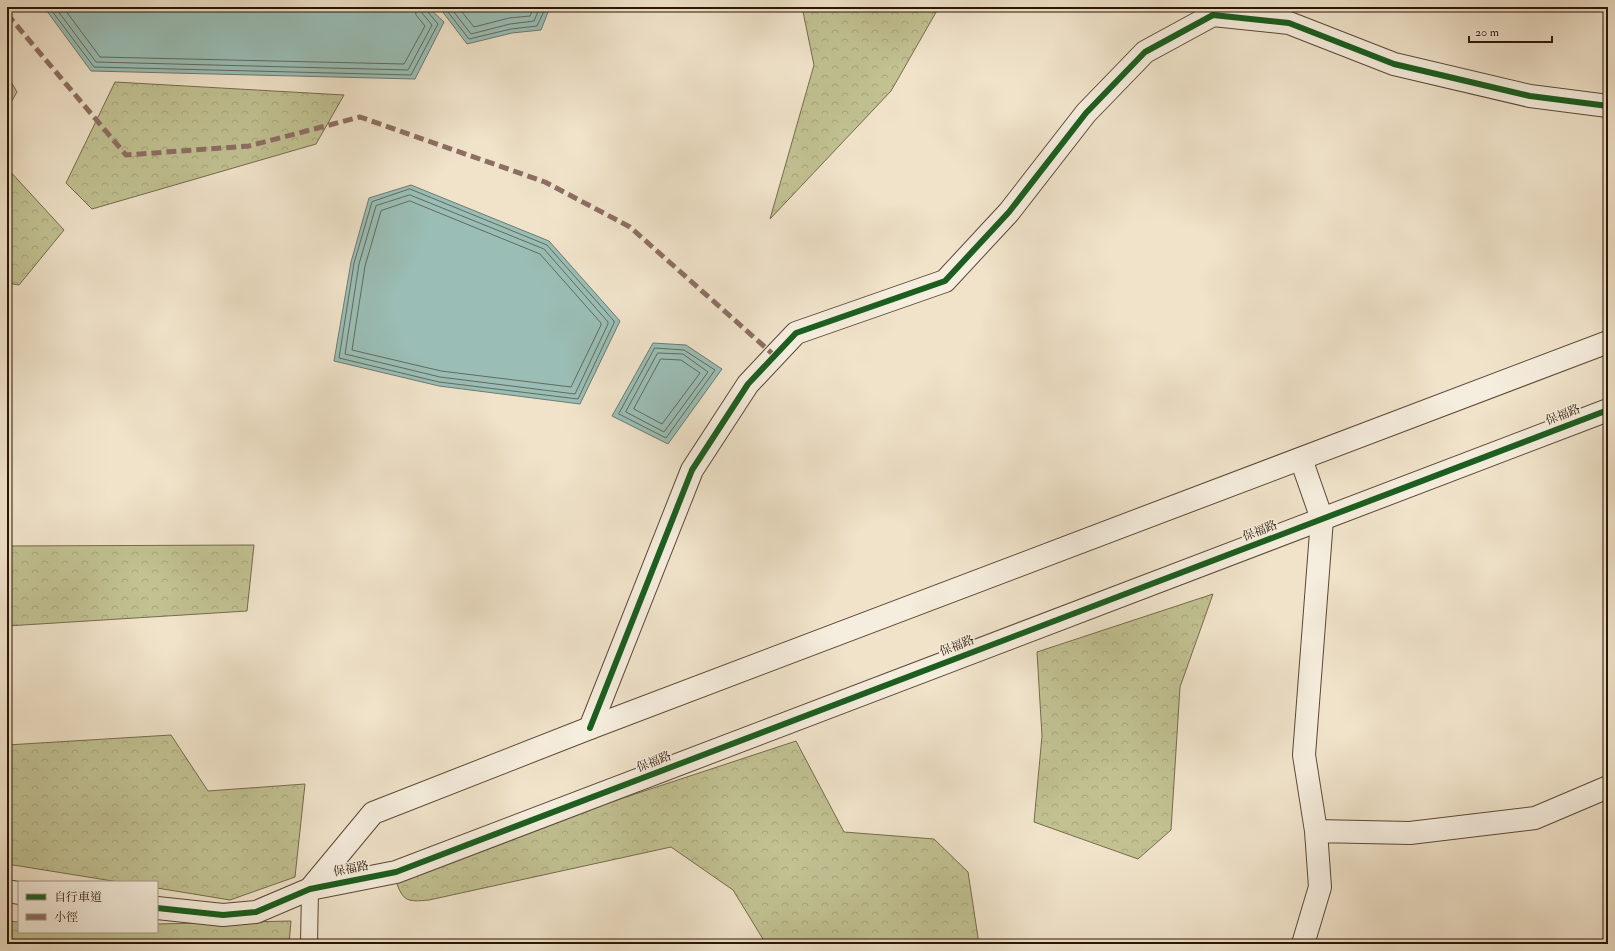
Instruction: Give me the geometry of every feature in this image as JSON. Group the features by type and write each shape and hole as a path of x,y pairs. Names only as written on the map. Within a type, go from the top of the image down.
{"street":[{"path":"590,728 692,470 748,384 796,333 945,281 1009,212 1086,113 1145,52 1214,14 1289,23 1394,64 1530,96 1608,106"},
{"name":"保福路","path":"310,888 373,813 590,728 1608,342"},
{"name":"保福路","path":"310,888 396,872 1608,410"},
{"path":"1301,459 1322,519 1304,755 1316,831 1320,887 1303,944"},
{"path":"1316,831 1410,833 1534,818 1608,787"},
{"path":"158,908 223,915 256,912 310,888"},
{"path":"7,891 18,893"}],"lane":[{"path":"309,944 310,888"}],"green space":[{"path":"802,7 939,7 891,91 770,219 814,65"},
{"path":"7,75 17,92 7,109"},
{"path":"115,82 344,95 316,144 92,209 66,183"},
{"path":"7,168 64,230 19,285 7,283"},
{"path":"254,545 247,611 7,626 7,546"},
{"path":"1213,594 1180,687 1171,830 1138,859 1034,822 1042,736 1037,652"},
{"path":"171,735 208,791 305,784 295,877 230,900 158,888 158,881 113,881 7,864 7,745"},
{"path":"796,741 844,832 934,839 968,872 979,944 766,944 733,890 671,847 429,900 416,901 407,899 401,893 396,881 420,865"},
{"path":"7,921 18,922 18,933 158,933 158,924 291,921 289,944 7,944"}],"water":[{"path":"44,7 428,7 444,22 415,79 91,71"},
{"path":"439,7 550,7 541,30 512,33 467,44"},
{"path":"411,185 549,241 620,321 580,404 439,386 334,361 351,262 369,198"},
{"path":"653,343 686,345 722,369 668,444 612,416"}],"marked path":[{"path":"7,14 126,155 249,146 360,117 545,182 630,227 775,356"}],"cycle path":[{"path":"590,728 692,470 748,384 796,333 945,281 1009,212 1086,113 1145,52 1213,15 1289,23 1394,64 1530,96 1608,106"},
{"path":"158,908 223,915 256,912 310,889 396,872 1608,410"}]}
